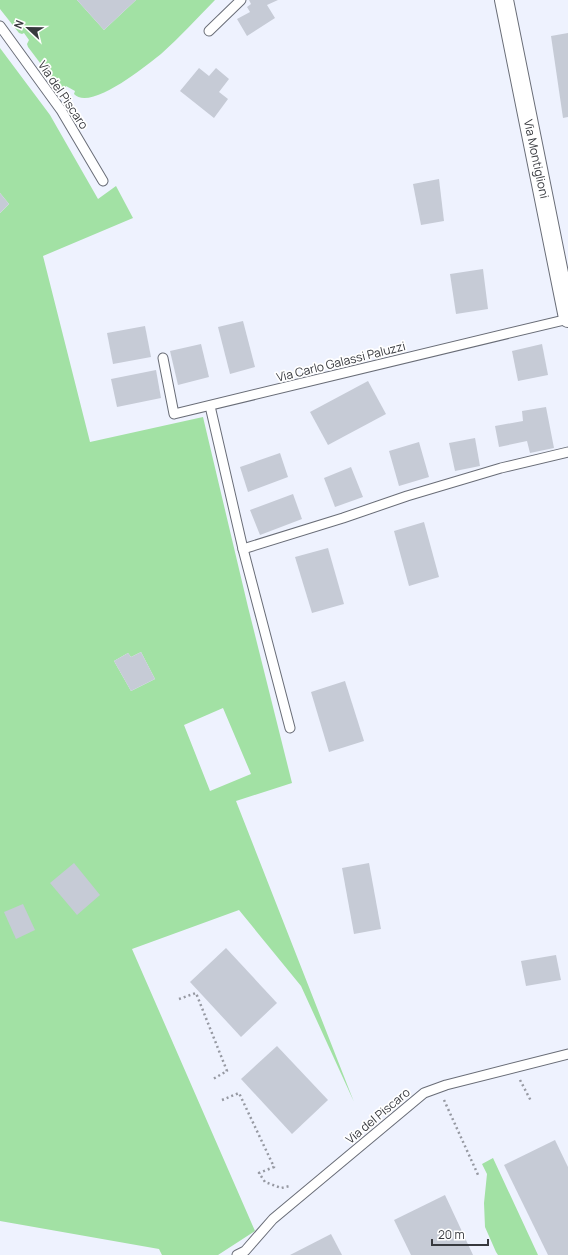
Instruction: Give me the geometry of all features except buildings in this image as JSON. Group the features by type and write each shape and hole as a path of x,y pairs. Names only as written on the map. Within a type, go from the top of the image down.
{"street":[{"name":"Via Montiglioni","path":"504,0 568,318"}],"lane":[{"path":"209,31 241,0"},
{"name":"Via del Piscaro","path":"0,26 62,110 103,181"},
{"name":"Via Carlo Galassi Paluzzi","path":"163,358 174,414 568,318"},
{"path":"210,406 244,549 290,728"},
{"path":"244,549 407,496 501,468 568,452"},
{"name":"Via del Piscaro","path":"237,1255 245,1251 273,1219 424,1093 446,1085 568,1054"}],"path":[{"path":"179,1000 196,993 227,1071 213,1079"},
{"path":"519,1078 531,1101"},
{"path":"222,1100 239,1093 274,1166 259,1173 265,1182 281,1188 295,1186"},
{"path":"450,1096 443,1098 479,1177"}],"green space":[{"path":"0,0 77,0 104,30 136,0 215,0 168,48 132,76 105,92 92,97 82,98 74,94 75,91 66,86 65,90 63,91 59,88 28,47 27,44 29,40 24,33 19,33 0,9"},
{"path":"0,48 50,115 98,199 116,186 133,218 43,256 90,442 203,417 292,783 236,801 354,1102 301,986 239,910 132,949 255,1231 218,1255 162,1255 159,1249 0,1221 0,213 9,204 0,193","holes":["141,652 155,679 131,691 114,661 128,653 131,657","223,708 251,774 210,791 184,725"]},
{"path":"493,1158 538,1255 498,1255 496,1252 485,1227 484,1203 487,1174 482,1164"}]}
